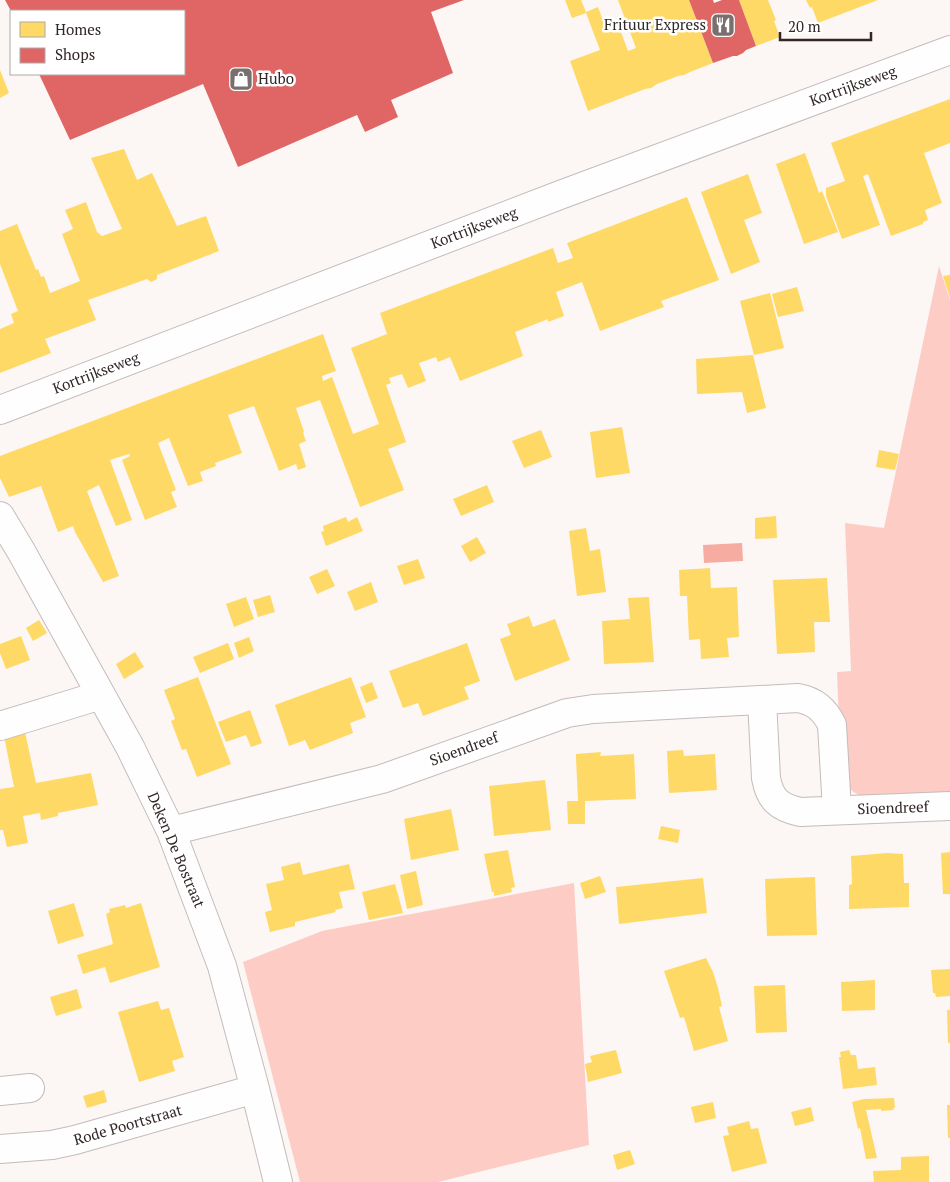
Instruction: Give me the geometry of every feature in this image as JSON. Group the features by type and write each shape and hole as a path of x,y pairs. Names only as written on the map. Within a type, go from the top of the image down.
{"street":[{"name":"Kortrijkseweg","path":"0,410 533,206 950,50"},
{"name":"Deken De Bostraat","path":"0,516 130,747 172,831 222,966 278,1182"},
{"path":"0,726 101,695"},
{"name":"Sioendreef","path":"172,831 382,778 567,713 593,709 798,698 817,705 826,714 832,725 837,810"},
{"name":"Sioendreef","path":"762,700 767,785 772,797 782,806 800,812 950,806"},
{"path":"0,1091 30,1088"},
{"name":"Rode Poortstraat","path":"0,1149 52,1145 76,1140 255,1089"}],"shaded area":[{"path":"939,266 950,300 950,795 861,797 848,788 841,771 837,672 851,671 845,523 884,528"},
{"path":"742,543 743,561 704,563 703,545"},
{"path":"574,883 589,1145 438,1182 300,1182 243,962 322,931"}],"building: Homes":[{"path":"565,0 581,0 586,12 598,7 605,26 617,21 628,51 636,48 618,0 689,0 713,63 588,111 570,61 600,50 586,13 572,18"},
{"path":"739,0 768,0 780,37 756,46"},
{"path":"806,0 878,0 818,23 812,7 810,8"},
{"path":"0,70 9,93 0,98"},
{"path":"950,99 950,143 924,153 942,203 925,210 928,220 923,222 923,224 891,236 868,174 863,176 880,225 842,239 826,196 826,188 845,181 831,143"},
{"path":"124,149 137,180 152,173 177,226 206,216 219,251 157,275 157,279 151,282 147,279 88,300 96,320 45,339 51,353 0,373 0,329 14,323 11,314 18,311 0,264 0,231 17,224 36,270 38,269 41,277 44,276 50,293 80,281 62,234 73,229 65,210 86,202 97,232 102,236 122,229 91,158"},
{"path":"805,153 819,193 822,191 838,232 804,244 776,164"},
{"path":"748,174 762,213 744,220 760,262 731,274 701,192"},
{"path":"687,197 719,280 661,301 664,307 600,331 582,282 556,292 564,316 548,322 548,319 515,332 523,356 460,381 450,357 438,362 436,357 419,363 426,381 408,388 402,374 389,378 391,383 386,385 406,442 388,449 404,490 360,507 320,400 296,408 306,441 299,444 306,467 298,470 296,464 279,471 254,406 228,415 242,453 215,463 216,466 200,472 203,481 188,486 169,438 158,443 176,490 171,492 177,507 145,520 122,460 130,456 129,454 110,460 132,520 116,526 99,485 87,491 119,576 103,582 73,526 58,532 41,486 9,497 0,478 0,456 323,334 336,371 322,376 323,381 332,377 353,434 379,424 351,348 387,334 380,313 553,248 558,263 573,258 567,243"},
{"path":"950,275 950,298 943,276"},
{"path":"797,287 804,311 778,317 772,294"},
{"path":"770,293 784,348 754,355 740,301"},
{"path":"753,355 766,408 747,413 742,392 697,394 696,359"},
{"path":"622,427 630,473 596,478 590,432"},
{"path":"541,430 552,457 524,468 512,441"},
{"path":"879,450 899,454 895,470 876,467"},
{"path":"487,485 494,502 461,516 453,499"},
{"path":"776,516 777,538 755,539 755,518"},
{"path":"346,517 348,522 357,517 363,531 326,546 321,532 324,531 323,526"},
{"path":"586,528 590,551 600,549 606,592 577,596 569,531"},
{"path":"477,537 486,553 470,562 461,546"},
{"path":"418,559 425,578 404,585 397,566"},
{"path":"710,568 711,588 737,587 739,637 727,638 729,657 701,659 700,639 689,640 687,596 680,596 679,570"},
{"path":"327,569 335,586 317,594 309,577"},
{"path":"827,578 830,622 814,622 815,652 777,654 773,580"},
{"path":"371,582 378,602 355,611 347,592"},
{"path":"270,595 275,612 258,617 253,600"},
{"path":"246,597 254,619 234,627 226,604"},
{"path":"649,597 654,662 604,664 602,621 630,619 628,598"},
{"path":"529,616 533,627 555,619 570,660 515,681 500,639 511,635 507,624"},
{"path":"39,620 47,633 33,641 26,628"},
{"path":"21,636 30,660 6,669 0,653 0,644"},
{"path":"249,637 254,651 239,658 234,643"},
{"path":"228,643 234,659 200,673 193,657"},
{"path":"467,643 480,681 464,687 469,699 423,716 418,703 403,708 389,671"},
{"path":"135,652 144,667 124,679 116,664"},
{"path":"198,677 231,764 197,777 186,749 182,750 171,721 175,719 164,690"},
{"path":"351,677 366,717 350,723 353,733 310,750 305,740 289,746 275,705"},
{"path":"372,682 378,698 366,703 360,687"},
{"path":"250,710 262,743 251,747 246,735 226,742 218,722"},
{"path":"25,732 36,783 91,773 98,805 58,813 58,816 41,820 40,813 23,816 28,843 7,847 3,830 0,830 0,789 14,787 4,736"},
{"path":"683,750 684,756 715,754 717,790 669,793 667,751"},
{"path":"601,752 600,756 634,754 636,799 585,801 585,824 568,824 567,801 578,801 576,754"},
{"path":"545,780 551,830 494,836 489,786"},
{"path":"451,809 459,850 411,860 404,819"},
{"path":"661,826 680,830 678,843 658,839"},
{"path":"508,850 515,887 511,888 512,892 494,896 484,854"},
{"path":"950,852 950,894 943,894 941,853"},
{"path":"887,853 903,854 904,883 909,883 909,907 849,909 849,885 852,884 851,856"},
{"path":"300,862 303,875 349,864 355,889 339,892 343,908 335,910 336,912 295,922 295,926 270,932 265,912 272,910 266,884 284,880 281,867"},
{"path":"416,871 423,905 407,909 400,875"},
{"path":"600,876 606,892 585,899 580,883"},
{"path":"815,877 817,935 767,936 765,879"},
{"path":"703,878 707,913 619,924 616,887"},
{"path":"395,884 403,913 369,920 362,892"},
{"path":"74,903 84,936 58,944 48,911"},
{"path":"141,903 160,967 110,983 105,967 83,974 77,955 113,944 106,914 110,912 109,909 125,905 126,908"},
{"path":"706,958 718,988 722,1006 719,1007 728,1041 694,1051 684,1017 680,1018 664,971"},
{"path":"950,969 950,996 936,997 935,993 933,993 931,970"},
{"path":"875,980 875,1010 842,1011 841,982"},
{"path":"785,985 787,1032 756,1033 754,986"},
{"path":"77,989 82,1008 56,1016 50,997"},
{"path":"158,1001 161,1010 169,1008 184,1057 172,1061 175,1071 139,1082 118,1012"},
{"path":"947,1010 950,1010 950,1043 948,1043"},
{"path":"616,1050 622,1073 588,1082 585,1064 592,1062 590,1056"},
{"path":"849,1050 851,1055 856,1055 858,1069 875,1067 877,1085 843,1089 839,1057 841,1057 840,1052"},
{"path":"104,1090 107,1102 87,1108 83,1096"},
{"path":"894,1098 894,1110 866,1110 877,1158 866,1159 860,1128 858,1129 852,1102 864,1099"},
{"path":"713,1102 716,1118 695,1123 691,1107"},
{"path":"947,1105 950,1105 950,1138 948,1138"},
{"path":"811,1107 814,1121 795,1126 791,1112"},
{"path":"749,1121 751,1129 758,1128 767,1163 732,1172 723,1136 729,1135 727,1127"},
{"path":"630,1150 635,1164 617,1170 613,1155"},
{"path":"929,1156 929,1182 874,1182 873,1171 901,1170 901,1157"}],"building: Shops":[{"name":"Hubo","path":"5,0 464,0 431,12 453,73 391,100 398,117 365,132 357,115 238,167 203,84 70,140 39,75 185,75 185,10 10,10"},
{"name":"Frituur Express","path":"689,0 713,0 714,3 722,0 739,0 756,46 737,56 713,63"}],"place":[{"name":"Frituur Express","path":"723,25"},
{"name":"Hubo","path":"241,79"}]}
